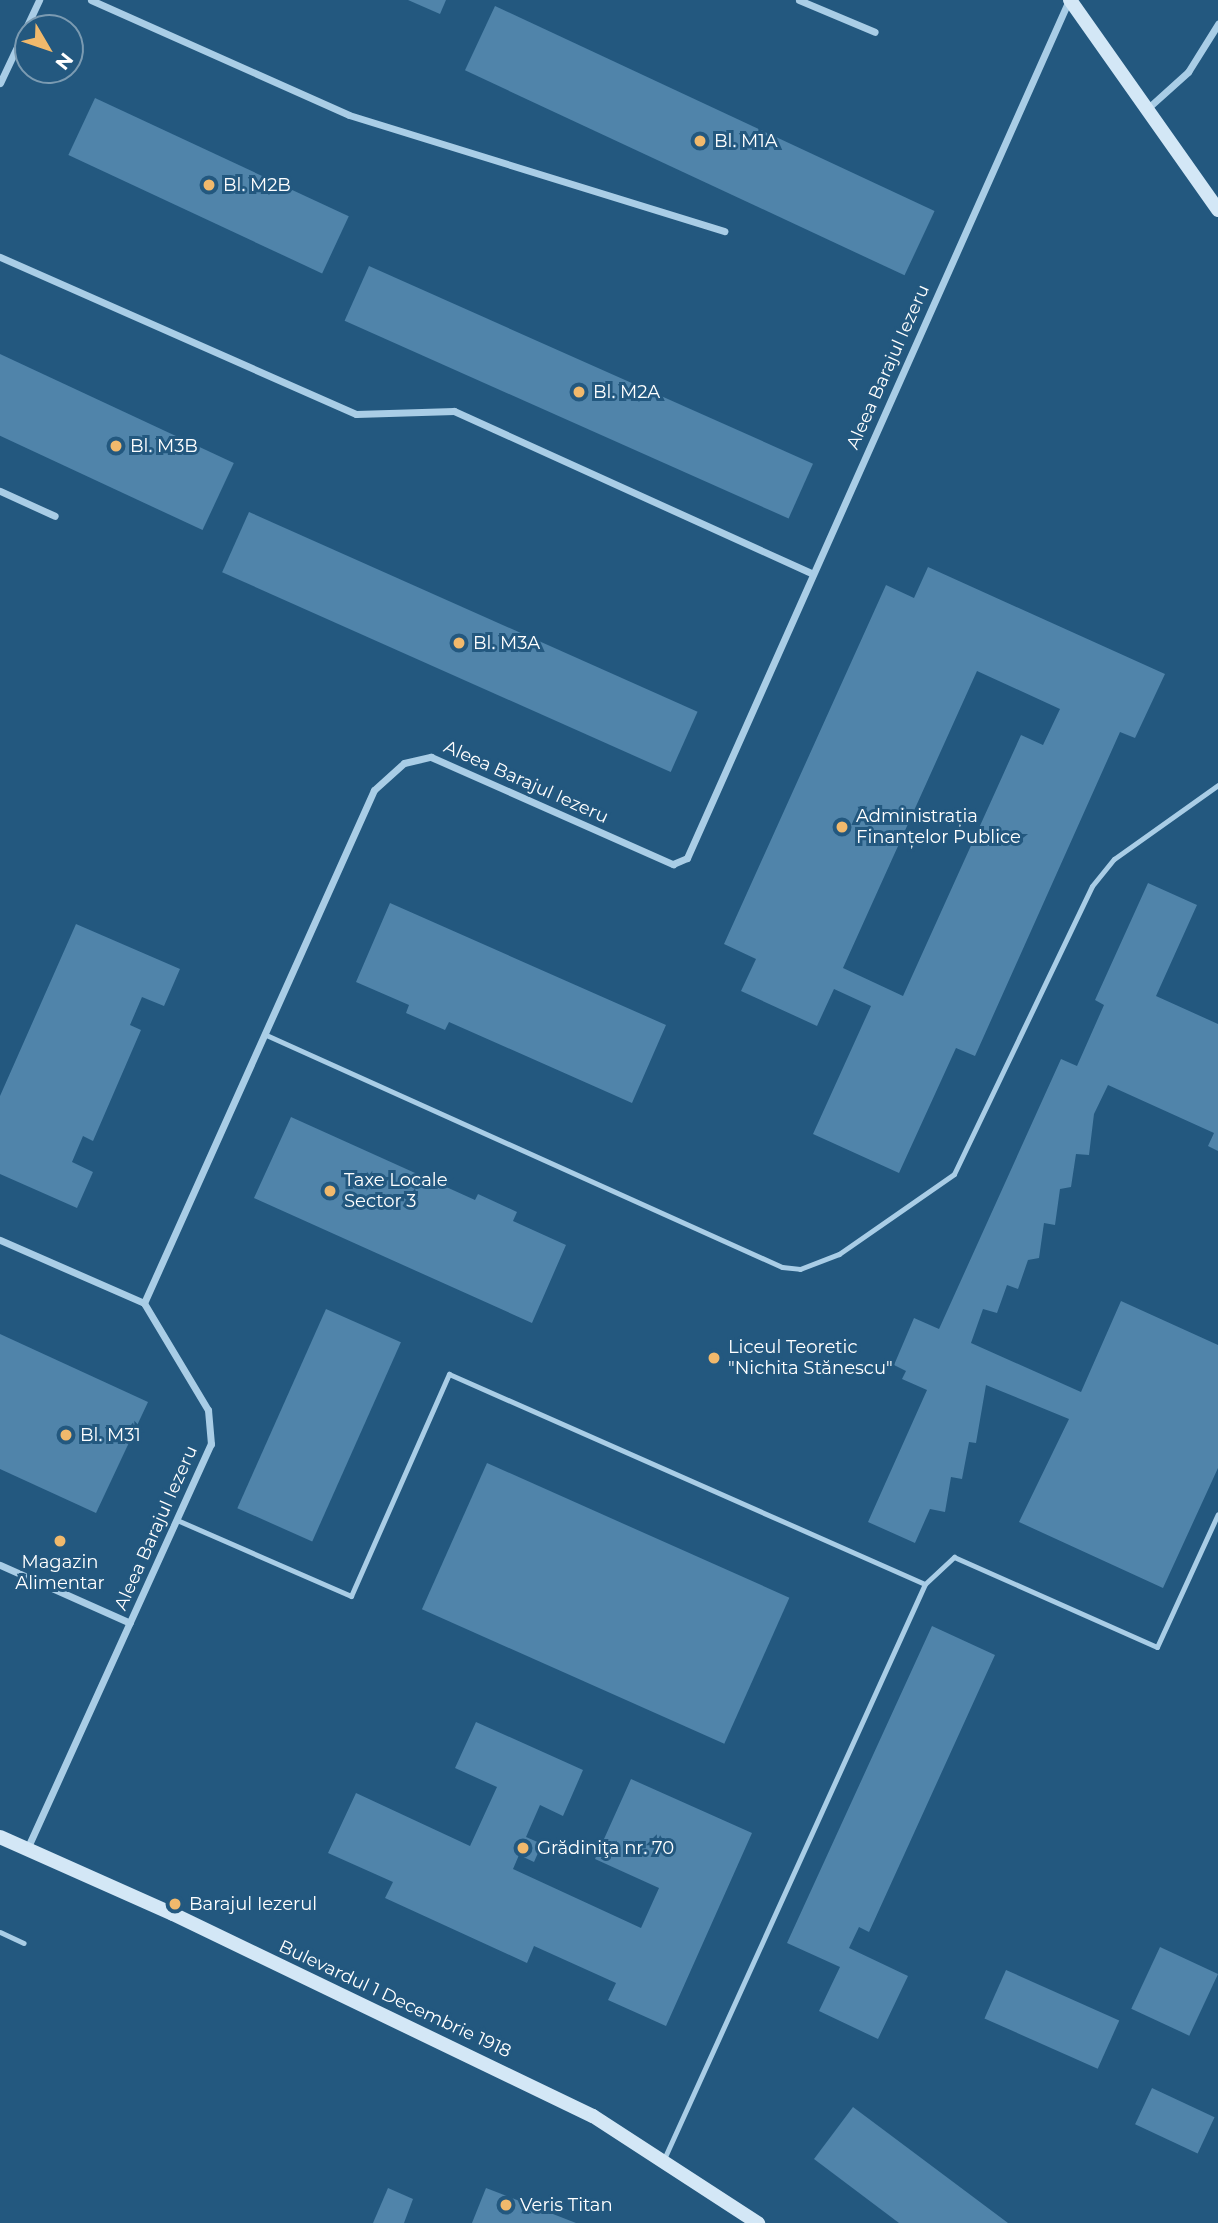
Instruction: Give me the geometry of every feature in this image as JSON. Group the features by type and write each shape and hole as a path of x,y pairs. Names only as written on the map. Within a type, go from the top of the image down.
{"main road":[{"path":"1070,0 1218,210"},
{"name":"Bulevardul 1 Decembrie 1918","path":"0,1837 524,2081 664,2159 758,2223"}],"street":[{"path":"0,83 38,0"},
{"path":"91,0 349,115 724,230"},
{"path":"799,0 875,32"},
{"name":"Aleea Barajul Iezeru","path":"27,1849 211,1444 208,1410 144,1303 373,790 404,763 431,757 673,864 683,861 1070,0"},
{"path":"1148,108 1188,72 1218,24"},
{"path":"0,257 356,414 454,411 813,574"},
{"path":"0,491 55,516"},
{"path":"0,1240 144,1303"},
{"path":"0,1564 130,1623"}],"lane":[{"path":"264,1034 770,1261 800,1269 839,1254 954,1174 1092,886 1114,859 1218,785"},
{"path":"177,1520 351,1596 449,1374 925,1584"},
{"path":"664,2159 925,1584 954,1557 1157,1647 1218,1514"},
{"path":"0,1932 24,1943"}],"building":[{"path":"408,0 446,0 440,14"},
{"name":"Bl. M1A","path":"495,6 935,211 905,275 465,70"},
{"name":"Bl. M2B","path":"95,98 349,216 322,273 68,155"},
{"name":"Bl. M2A","path":"369,266 813,464 789,518 345,321"},
{"name":"Bl. M3B","path":"0,354 234,463 203,530 0,436"},
{"name":"Bl. M3A","path":"249,512 698,712 671,772 222,572"},
{"path":"928,567 1165,674 1135,738 1120,732 975,1056 956,1048 899,1173 813,1134 871,1006 834,989 817,1026 741,991 756,959 724,944 886,585 914,598","holes":["977,671 1060,709 1043,745 1021,735 903,996 843,968"]},
{"path":"1148,883 1197,905 1156,996 1218,1024 1218,1151 1208,1146 1214,1133 1108,1085 1094,1114 1089,1155 1076,1154 1071,1187 1060,1189 1055,1225 1044,1223 1039,1258 1028,1260 1018,1289 1007,1285 997,1313 983,1309 971,1343 1081,1392 1121,1301 1218,1345 1218,1468 1163,1588 1019,1522 1069,1419 986,1385 976,1443 969,1442 962,1479 951,1477 945,1512 930,1509 915,1543 868,1522 927,1390 902,1379 906,1371 894,1365 914,1318 939,1329 1061,1059 1077,1066 1104,1005 1095,1000"},
{"path":"390,903 666,1025 632,1103 449,1022 445,1030 406,1013 409,1005 356,982"},
{"path":"76,924 180,969 164,1006 142,997 130,1025 141,1030 93,1141 83,1136 72,1162 93,1172 77,1208 0,1174 0,1096"},
{"path":"291,1117 475,1200 478,1194 517,1212 513,1221 566,1245 532,1323 254,1198"},
{"path":"326,1309 401,1342 312,1542 237,1508"},
{"name":"Bl. M31","path":"0,1334 148,1402 96,1513 0,1469"},
{"path":"487,1463 789,1598 724,1744 422,1609"},
{"path":"932,1626 995,1655 869,1932 859,1927 849,1948 908,1976 878,2039 819,2011 840,1967 787,1943"},
{"path":"476,1722 583,1770 563,1816 540,1805 526,1837 542,1844 534,1862 519,1855 513,1869 641,1928 659,1888 595,1859 631,1779 752,1833 666,2026 608,2000 616,1983 534,1946 527,1963 385,1898 393,1882 328,1853 356,1793 470,1846 497,1787 455,1768"},
{"path":"1160,1947 1218,1974 1189,2036 1131,2009"},
{"path":"1006,1970 1119,2020 1098,2069 984,2018"},
{"path":"1152,2088 1215,2117 1198,2153 1135,2124"},
{"path":"853,2107 1008,2223 899,2223 814,2159"},
{"path":"388,2188 413,2199 404,2223 373,2223"},
{"name":"Veris Titan","path":"486,2188 576,2223 472,2223"}],"place":[{"name":"Bl. M1A","path":"700,141"},
{"name":"Bl. M2B","path":"209,185"},
{"name":"Bl. M2A","path":"579,392"},
{"name":"Bl. M3B","path":"116,446"},
{"name":"Bl. M3A","path":"459,643"},
{"name":"Administrația Finanțelor Publice","path":"842,827"},
{"name":"Taxe Locale Sector 3","path":"330,1191"},
{"name":"Liceul Teoretic \"Nichita Stănescu\"","path":"714,1358"},
{"name":"Bl. M31","path":"66,1435"},
{"name":"Magazin Alimentar","path":"60,1541"},
{"name":"Grădiniţa nr. 70","path":"523,1848"},
{"name":"Barajul Iezerul","path":"175,1904"},
{"name":"Veris Titan","path":"506,2205"}]}
